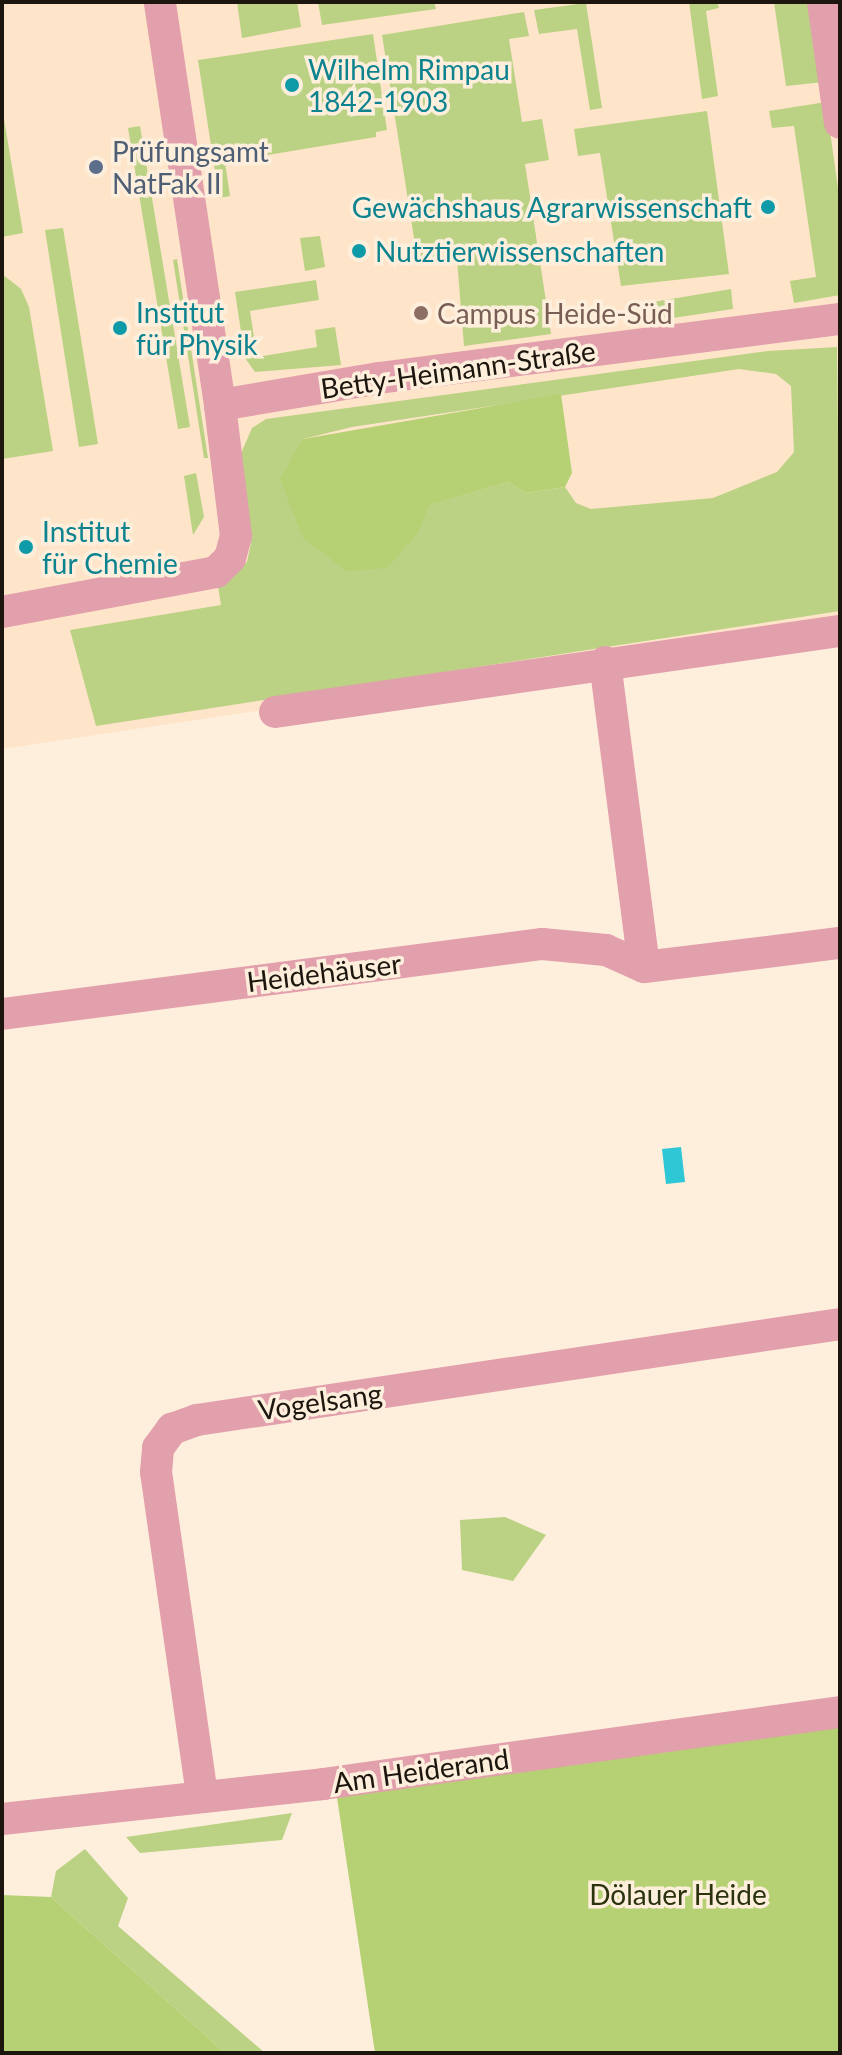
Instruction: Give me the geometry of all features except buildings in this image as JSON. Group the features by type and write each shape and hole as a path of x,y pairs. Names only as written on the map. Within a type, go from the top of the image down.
{"street":[{"path":"2,612 216,572 230,558 236,536 220,405 160,2"},
{"path":"823,2 840,123"},
{"name":"Betty-Heimann-Straße","path":"220,405 379,378 840,319"},
{"path":"275,712 605,662 840,631"},
{"path":"605,662 644,967 840,943"},
{"name":"Heidehäuser","path":"2,1014 542,944 606,950 644,967"},
{"name":"Vogelsang","path":"202,1795 156,1472 158,1448 172,1429 197,1420 840,1324"},
{"name":"Am Heiderand","path":"2,1819 323,1784 840,1712"}],"shaded area":[{"name":"Campus Heide-Süd","path":"2,2 840,2 840,624 2,749"}],"green space":[{"path":"237,2 297,2 301,27 242,38"},
{"path":"318,2 434,2 436,9 322,25"},
{"path":"689,2 717,2 719,8 706,11 718,96 702,99"},
{"path":"774,2 812,2 824,82 786,86"},
{"path":"586,3 602,108 590,110 577,29 539,34 534,10"},
{"path":"524,12 529,36 509,39 522,122 542,119 549,160 525,164 551,334 464,346 457,260 417,257 382,35"},
{"path":"373,34 387,130 376,132 376,137 225,162 230,196 219,198 198,60"},
{"path":"826,102 840,203 840,295 794,303 790,281 816,277 794,126 772,128 769,111"},
{"path":"2,107 23,233 2,237"},
{"path":"707,111 729,274 621,286 600,153 578,156 574,129"},
{"path":"140,126 190,427 178,429 128,128"},
{"path":"63,228 98,444 79,447 45,230"},
{"path":"320,236 325,267 305,271 300,238"},
{"path":"177,259 208,458 204,458 173,260"},
{"path":"2,274 21,289 29,307 53,451 2,459"},
{"path":"316,280 319,300 250,311 257,357 317,347 315,330 335,327 341,365 255,372 245,358 235,292"},
{"path":"731,289 733,309 633,324 629,306"},
{"path":"837,347 840,611 96,726 70,630 221,605 218,587 247,562 251,543 239,458 252,428 266,419 768,351","holes":["739,369 776,374 791,386 794,452 777,472 713,498 591,509 576,503 565,487 526,493 508,482 428,505 303,439 352,427"]},
{"path":"561,394 572,473 565,487 526,493 508,482 429,505 418,533 387,568 347,571 303,538 280,479 303,439"},
{"path":"196,473 204,517 193,535 184,476"},
{"path":"505,1517 546,1535 513,1581 462,1570 460,1520"},
{"name":"Dölauer Heide","path":"840,1712 840,2053 375,2053 335,1784"},
{"path":"292,1813 282,1840 140,1853 126,1837"},
{"path":"85,1849 128,1898 118,1926 265,2053 225,2053 51,1897 56,1871"},
{"path":"2,1895 51,1897 225,2053 2,2053"}],"water":[{"path":"681,1147 685,1182 666,1184 662,1149"}],"place":[{"name":"Wilhelm Rimpau 1842-1903","path":"292,85"},
{"name":"Prüfungsamt NatFak II","path":"96,167"},
{"name":"Gewächshaus Agrarwissenschaft","path":"768,207"},
{"name":"Nutztierwissenschaften","path":"359,251"},
{"name":"Campus Heide-Süd","path":"421,313"},
{"name":"Institut für Physik","path":"120,328"},
{"name":"Institut für Chemie","path":"26,547"}]}
